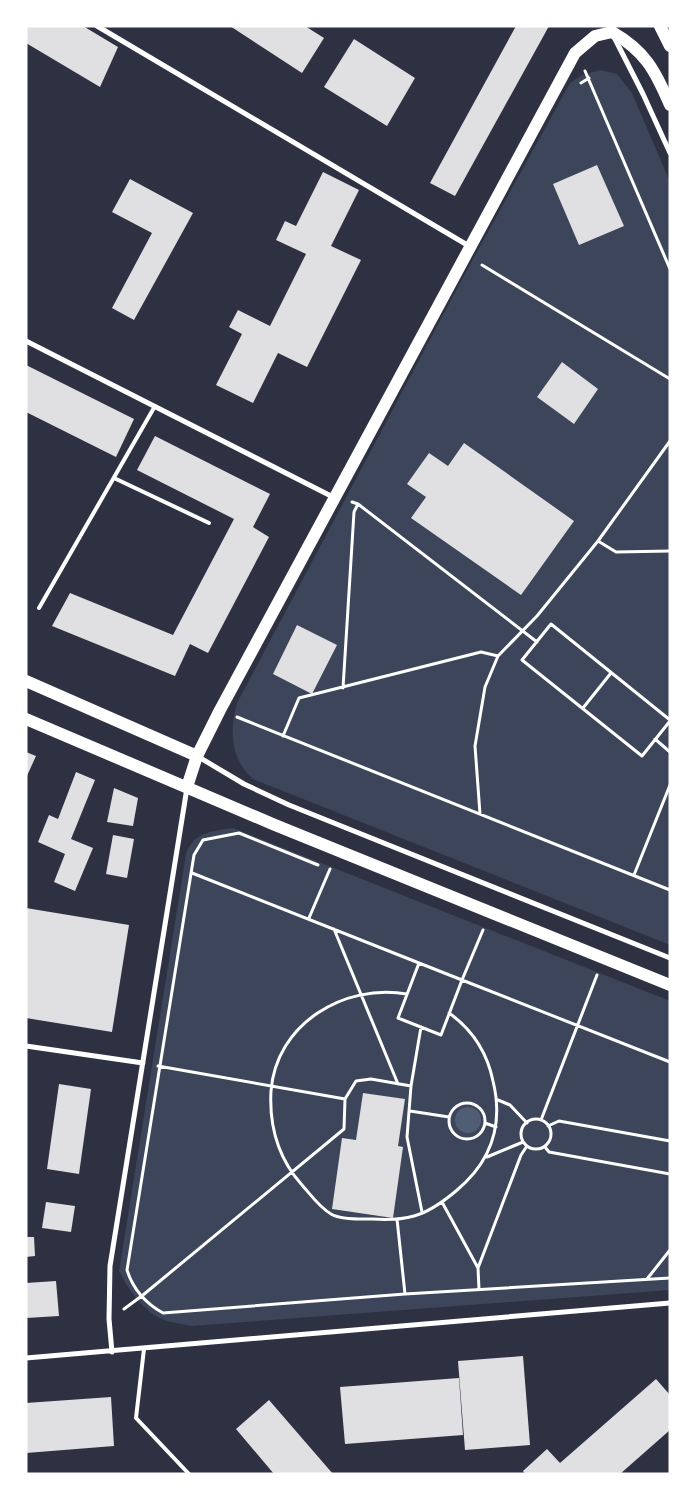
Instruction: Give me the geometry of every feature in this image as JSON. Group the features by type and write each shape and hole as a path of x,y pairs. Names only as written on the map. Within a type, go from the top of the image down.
{"main road":[{"path":"660,26 670,46"},
{"path":"187,787 197,756 220,710 469,246 575,53 595,36 610,29 645,57 670,105"},
{"path":"26,681 197,756"},
{"path":"26,719 670,985"}],"street":[{"path":"97,26 469,246"},
{"path":"610,29 644,94 670,153"},
{"path":"26,341 334,497"},
{"path":"197,756 244,784 289,805 670,958"},
{"path":"112,1352 109,1319 110,1266 187,787"},
{"path":"26,1046 143,1063"},
{"path":"26,1358 670,1303"}],"lane":[{"path":"39,608 155,406"},
{"path":"114,478 209,523"},
{"path":"144,1349 136,1418 189,1474"}],"path":[{"path":"575,53 589,78 670,269"},
{"path":"475,260 670,379"},
{"path":"480,814 475,746 485,687 498,656 522,629 537,616 598,541 670,441"},
{"path":"334,497 358,504 537,642"},
{"path":"344,688 354,512 358,504"},
{"path":"598,541 616,552 670,551"},
{"path":"550,624 670,721 642,756 522,660 537,642 550,624"},
{"path":"283,736 299,698 482,652 498,656"},
{"path":"582,708 611,673"},
{"path":"220,710 670,890"},
{"path":"655,739 670,752"},
{"path":"634,875 670,785"},
{"path":"238,833 203,840 194,856 127,1270 130,1280 141,1297 163,1313 405,1294 670,1278"},
{"path":"310,918 330,869"},
{"path":"192,873 310,918 670,1062"},
{"path":"334,928 398,1084"},
{"path":"419,963 398,1018 441,1035 483,930"},
{"path":"541,1120 597,974"},
{"path":"407,994 377,992 360,994 338,1001 298,1028 286,1043 277,1062 270,1109 273,1132 280,1153 292,1173 318,1204 332,1214 369,1219 397,1219 422,1212 442,1202 470,1179 487,1157 496,1127 498,1100 491,1072 480,1045 462,1022 449,1013"},
{"path":"422,1027 411,1086 407,1137 422,1212"},
{"path":"143,1063 344,1099"},
{"path":"109,1319 141,1297 344,1129 344,1099 352,1085 361,1079 411,1086"},
{"path":"498,1100 510,1105 527,1123"},
{"path":"461,1104 473,1104 483,1112 485,1123 478,1134 467,1139 456,1135 452,1130 450,1117 451,1112 461,1104"},
{"path":"410,1111 450,1117"},
{"path":"541,1120 548,1126 550,1139 545,1147 536,1150 523,1142 522,1132 527,1123 541,1120"},
{"path":"548,1126 559,1121 670,1141"},
{"path":"485,1123 496,1127"},
{"path":"487,1157 523,1142"},
{"path":"479,1289 478,1268 521,1155 527,1146"},
{"path":"545,1147 549,1152 670,1174"},
{"path":"442,1202 478,1268"},
{"path":"397,1219 405,1294"},
{"path":"646,1280 670,1250"}],"shaded area":[{"path":"600,70 617,74 632,93 670,182 670,945 253,779 240,763 236,754 233,734 234,714 237,703 461,281 570,83 582,75"},
{"path":"233,828 670,1001 670,1290 192,1326 164,1320 144,1306 127,1286 119,1271 186,854 193,841 199,837 211,832"},
{"path":"468,1107 477,1111 481,1120 477,1129 468,1133 459,1129 455,1120 459,1111"}],"building":[{"path":"26,26 83,26 118,47 100,87 26,43"},
{"path":"230,26 305,26 324,38 302,73"},
{"path":"516,26 549,26 455,196 430,183"},
{"path":"354,39 415,78 387,126 324,87"},
{"path":"597,165 624,226 579,245 553,184"},
{"path":"323,172 359,190 331,246 361,260 307,367 278,353 253,403 216,385 242,334 229,327 238,310 270,326 306,254 276,240 285,221 296,226"},
{"path":"130,179 193,213 134,320 112,308 152,233 112,212"},
{"path":"562,362 598,389 574,424 537,397"},
{"path":"26,365 134,419 116,457 26,412"},
{"path":"155,436 270,494 253,527 269,537 208,653 190,644 175,676 52,626 70,593 173,635 234,519 137,470"},
{"path":"464,443 574,521 521,595 411,518 426,497 407,484 429,453 448,466"},
{"path":"297,625 337,645 312,694 273,674"},
{"path":"26,752 36,756 26,778"},
{"path":"76,772 95,780 71,839 93,848 75,891 54,882 65,854 38,842 49,815 58,819"},
{"path":"114,788 138,798 133,826 107,822"},
{"path":"113,835 134,839 127,878 106,874"},
{"path":"26,908 129,925 112,1032 26,1018"},
{"path":"59,1084 91,1089 79,1174 47,1169"},
{"path":"363,1093 405,1099 398,1146 403,1147 393,1218 332,1209 342,1138 356,1140"},
{"path":"46,1202 75,1206 71,1232 42,1228"},
{"path":"26,1237 34,1237 35,1256 26,1257"},
{"path":"56,1281 59,1316 26,1318 26,1283"},
{"path":"523,1356 530,1445 465,1450 458,1361"},
{"path":"459,1378 463,1435 345,1444 340,1387"},
{"path":"656,1379 670,1395 670,1430 620,1474 525,1474 523,1471 547,1449 560,1463"},
{"path":"111,1397 114,1446 26,1453 26,1403"},
{"path":"269,1400 333,1474 274,1474 236,1429"}]}
